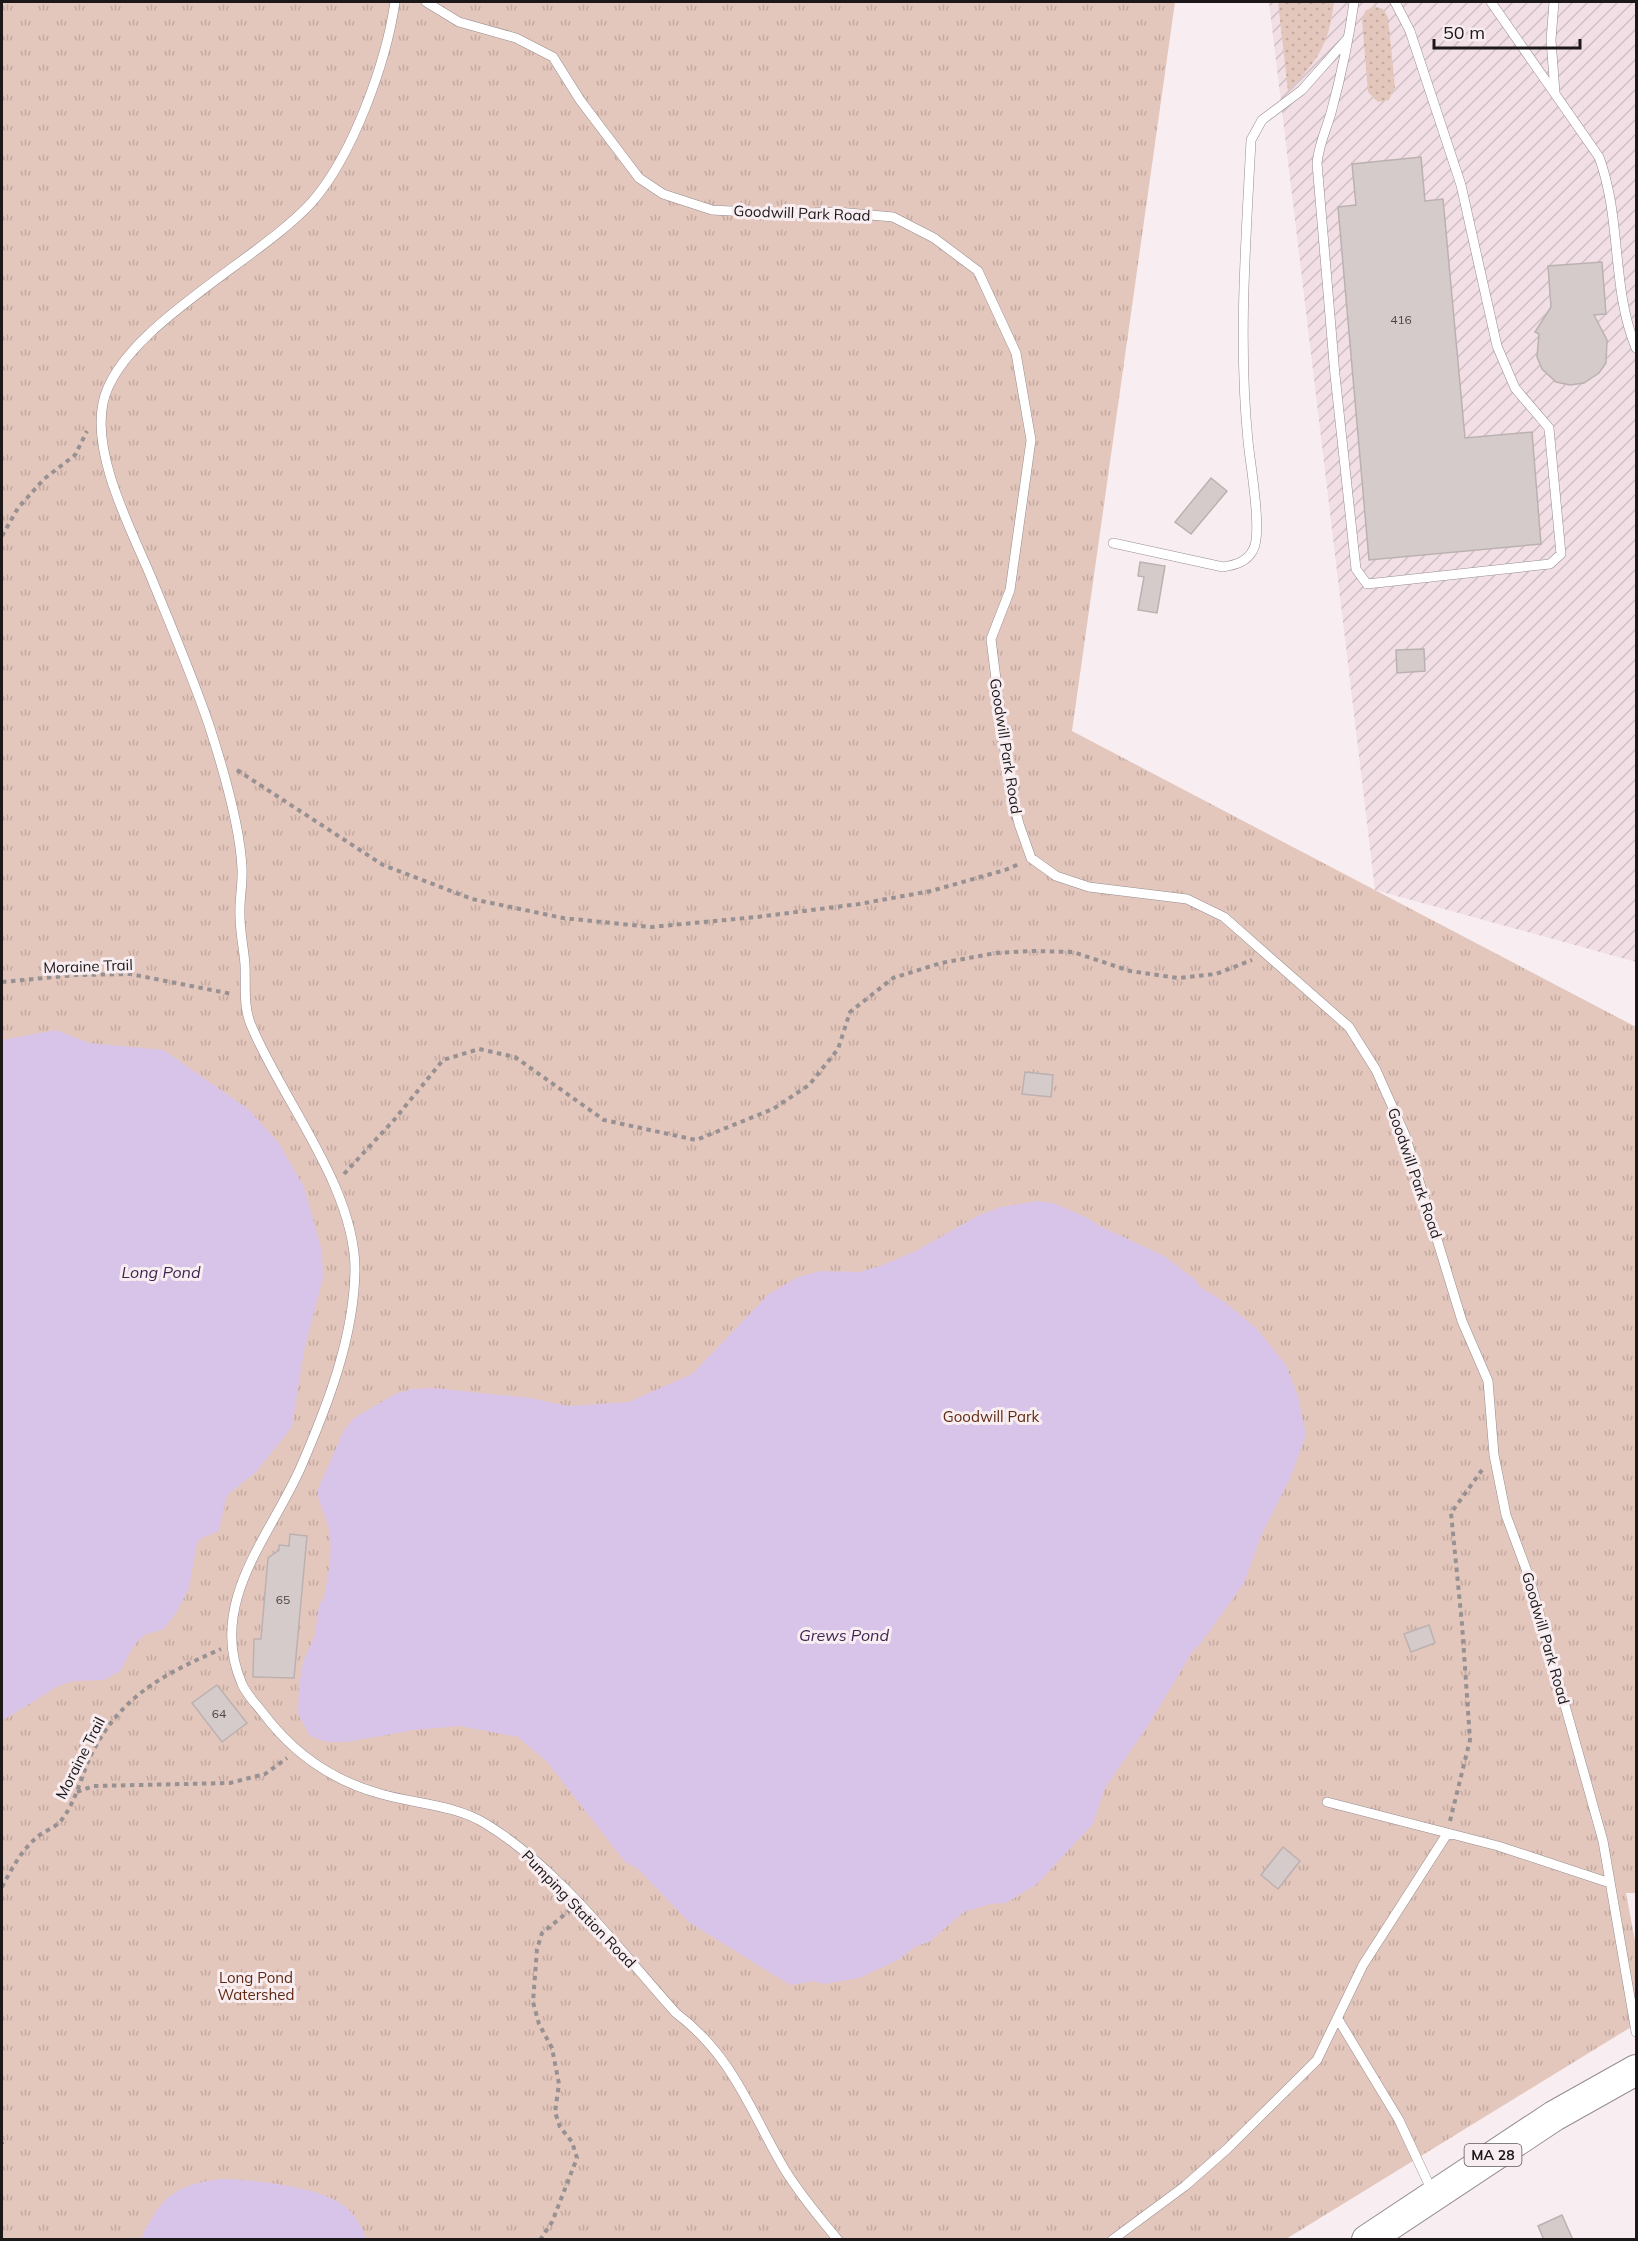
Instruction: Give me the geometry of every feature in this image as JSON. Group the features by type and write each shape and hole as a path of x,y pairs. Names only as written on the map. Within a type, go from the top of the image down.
{"highway":[{"name":"MA 28","path":"1367,2240 1554,2116 1636,2070"}],"lane":[{"path":"103,402 118,367 156,327 265,244 312,202 343,158 389,39 395,2"},
{"name":"Goodwill Park Road","path":"426,2 459,22 516,38 554,57 580,100 639,178 663,194 711,210 786,214 837,212 893,216 934,238 978,271 1016,353 1031,440 1010,590 991,639 1009,784 1031,858 1056,876 1089,887 1187,899 1224,917 1349,1027 1376,1070 1405,1136 1462,1321 1488,1381 1494,1455 1506,1515 1529,1577 1576,1737 1603,1841 1636,2032"},
{"path":"1354,2 1349,37 1330,115 1320,143 1317,163 1335,375 1356,569 1367,584 1550,564 1561,554 1549,428 1515,388 1497,346 1461,185 1410,31 1395,2"},
{"path":"1491,2 1590,142 1610,185 1627,318 1636,348"},
{"path":"1554,2 1551,40 1556,94"},
{"path":"1113,543 1223,567 1240,564 1254,549 1257,520 1244,399 1242,322 1251,140 1262,120 1302,90 1349,37"},
{"name":"Pumping Station Road","path":"103,402 102,438 115,488 192,678 219,757 242,865 239,920 245,965 244,997 248,1020 334,1186 348,1222 355,1255 354,1293 344,1343 328,1399 297,1475 257,1547 232,1607 231,1645 243,1687 276,1731 319,1769 377,1793 445,1808 481,1820 526,1851 579,1905 676,2013 694,2026 735,2075 784,2169 806,2203 838,2240"},
{"path":"1327,1802 1547,1860 1610,1883"},
{"path":"1112,2240 1185,2186 1227,2149 1317,2060 1363,1965 1447,1834"},
{"path":"1338,2019 1399,2120 1434,2196"}],"path":[{"path":"2,536 18,508 44,479 75,455 103,402"},
{"path":"219,757 383,865 472,899 563,918 651,927 859,904 931,891 1005,870 1031,858"},
{"path":"334,1186 394,1120 443,1060 479,1049 515,1057 604,1120 696,1140 773,1109 809,1085 838,1049 850,1012 893,978 941,963 996,953 1073,952 1130,971 1178,978 1216,974 1267,954"},
{"name":"Moraine Trail","path":"2,982 76,975 130,974 244,997"},
{"path":"1447,1834 1470,1740 1451,1513 1494,1455"},
{"name":"Moraine Trail","path":"2,1887 22,1854 36,1837 58,1823 76,1792 92,1754 113,1718 165,1676 231,1645"},
{"path":"76,1792 93,1786 230,1783 265,1774 277,1767 296,1749"},
{"path":"540,2240 552,2222 577,2158 572,2142 560,2127 555,2112 559,2084 552,2048 539,2024 533,2002 537,1949 542,1933 560,1917 579,1905"}],"shaded area":[{"path":"1269,2 1636,2 1636,962 1375,890"}],"green space":[{"name":"Goodwill Park","path":"2,2 1175,2 1072,731 1636,1027 1636,1893 1626,1893 1636,1946 1636,2024 1286,2239 2,2240"},
{"path":"1278,2 1334,2 1329,29 1320,51 1288,91"},
{"path":"1374,6 1383,9 1388,17 1395,87 1389,100 1378,102 1368,92 1362,21 1365,11"}],"water":[{"name":"Long Pond","path":"56,1030 89,1043 164,1050 248,1109 279,1143 304,1187 322,1251 323,1278 304,1351 292,1427 256,1472 227,1495 219,1531 202,1538 197,1543 189,1588 176,1613 164,1629 144,1635 133,1647 120,1671 104,1680 74,1681 58,1686 2,1721 2,1040"},
{"name":"Grews Pond","path":"1037,1201 1053,1203 1086,1217 1164,1256 1196,1280 1199,1286 1226,1303 1257,1329 1286,1365 1298,1396 1306,1435 1291,1476 1261,1536 1244,1583 1193,1651 1147,1727 1105,1788 1093,1824 1037,1884 1006,1903 991,1904 964,1912 929,1942 916,1946 898,1960 859,1978 824,1984 815,1981 790,1985 690,1923 637,1868 625,1862 547,1762 518,1737 459,1726 414,1730 346,1742 326,1742 310,1736 298,1714 299,1686 303,1662 315,1635 319,1605 324,1598 330,1553 330,1535 318,1489 344,1430 354,1418 395,1394 412,1389 434,1388 530,1398 568,1406 629,1402 692,1374 769,1294 796,1278 820,1271 859,1272 880,1266 916,1251 979,1215 1001,1207"},
{"path":"220,2179 268,2183 322,2195 350,2211 363,2230 366,2239 141,2239 155,2213 171,2196 191,2185"}],"building":[{"path":"1421,157 1425,201 1443,199 1465,438 1532,432 1541,544 1369,560 1338,207 1356,205 1352,164"},
{"path":"1602,262 1606,314 1594,315 1607,340 1606,363 1599,373 1584,383 1570,385 1556,382 1542,369 1537,357 1539,334 1535,332 1551,307 1548,266"},
{"path":"1211,478 1227,491 1191,534 1175,522"},
{"path":"1140,562 1165,566 1157,613 1138,610 1144,577 1138,576"},
{"path":"1424,649 1425,671 1397,673 1396,650"},
{"path":"1025,1072 1053,1075 1051,1097 1022,1094"},
{"path":"290,1534 307,1536 294,1678 253,1677 254,1639 261,1639 268,1558 279,1550 279,1545 289,1546"},
{"path":"1429,1625 1435,1643 1411,1652 1404,1634"},
{"path":"217,1685 247,1723 222,1742 192,1703"},
{"path":"1283,1847 1300,1861 1278,1889 1261,1875"},
{"path":"1562,2215 1573,2240 1544,2240 1538,2226"}],"park label":[{"name":"Long Pond Watershed","path":"256,1986"}]}
